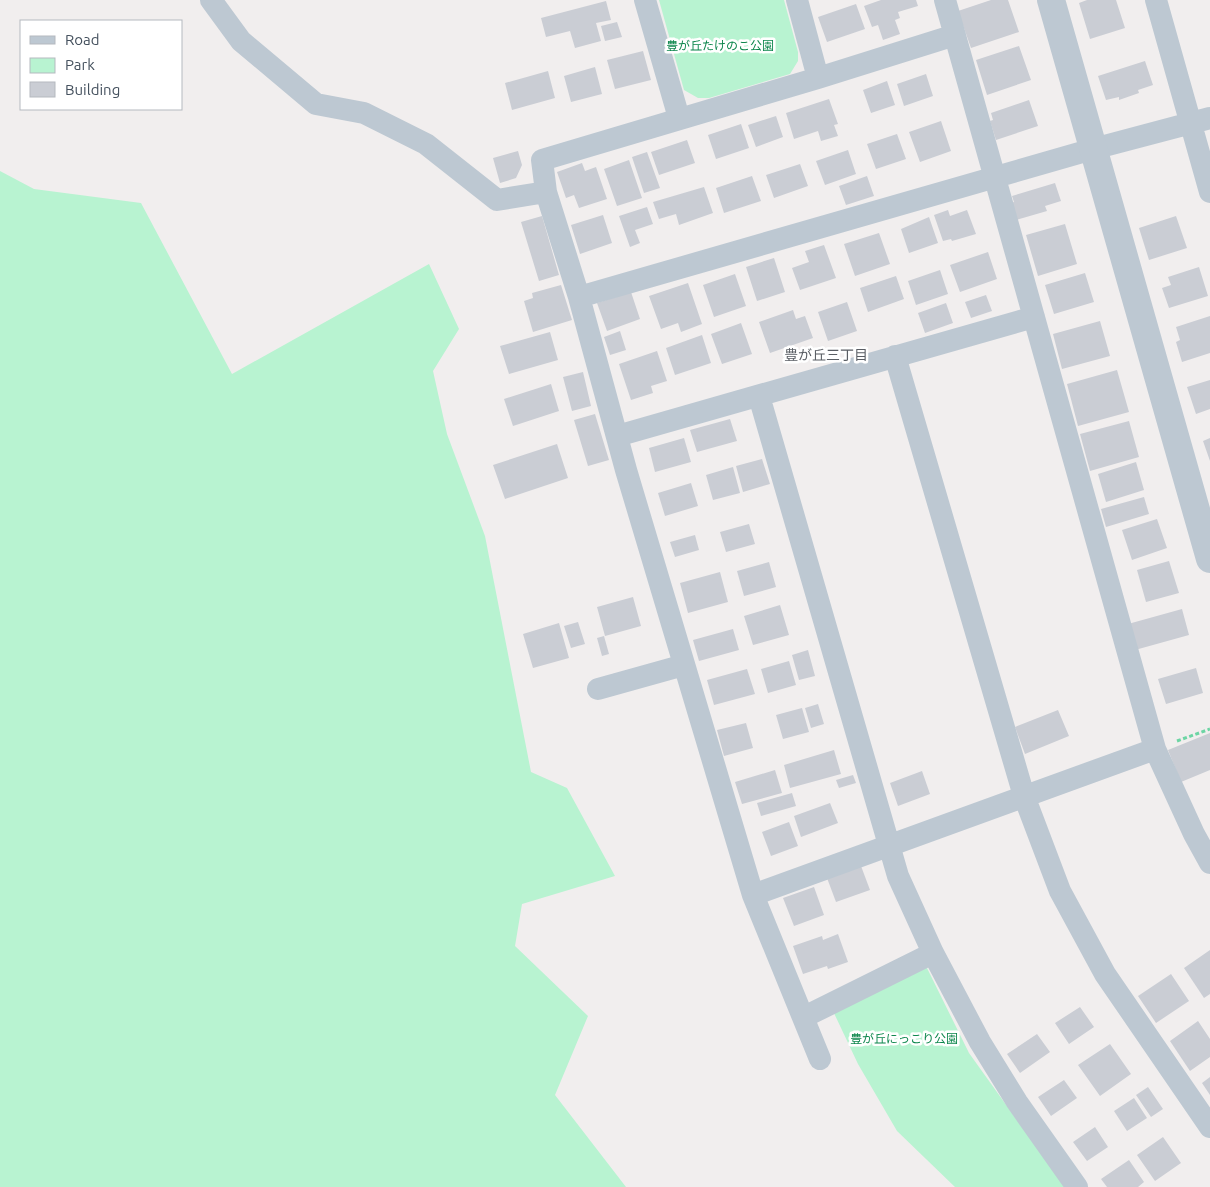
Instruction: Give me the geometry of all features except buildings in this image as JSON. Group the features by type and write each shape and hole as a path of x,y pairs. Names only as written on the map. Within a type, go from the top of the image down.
{"street":[{"path":"211,0 241,41 316,104 364,113 426,144 498,200 546,192"},
{"path":"645,0 679,118"},
{"path":"797,0 818,78"},
{"path":"944,0 1155,749 1194,834 1210,863"},
{"path":"1051,0 1210,559"},
{"path":"1156,0 1200,121 1210,192"},
{"path":"820,1059 752,895 617,436 579,296 546,192 542,160 818,78 954,35"},
{"path":"579,296 1093,149 1200,121"},
{"path":"617,436 1034,317"},
{"path":"895,356 1024,796 1060,891 1105,974 1210,1127"},
{"path":"759,396 898,876 933,953 980,1042 1017,1102 1077,1187"},
{"path":"598,689 684,664"},
{"path":"752,895 1155,749"},
{"path":"804,1017 933,953"}],"path":[{"path":"1155,749 1210,728"}],"green space":[{"name":"豊が丘たけのこ公園","path":"659,0 784,0 798,52 798,61 790,74 709,98 698,98 684,90"},
{"path":"0,171 34,189 141,203 232,374 429,264 459,329 433,371 447,434 485,536 531,772 567,788 615,876 522,904 515,946 588,1016 555,1095 626,1187 0,1187"},
{"name":"豊が丘にっこり公園","path":"926,966 969,1053 1065,1187 955,1187 897,1131 858,1064 833,1011"}],"district":[{"name":"豊が丘三丁目","path":"826,355"}]}
